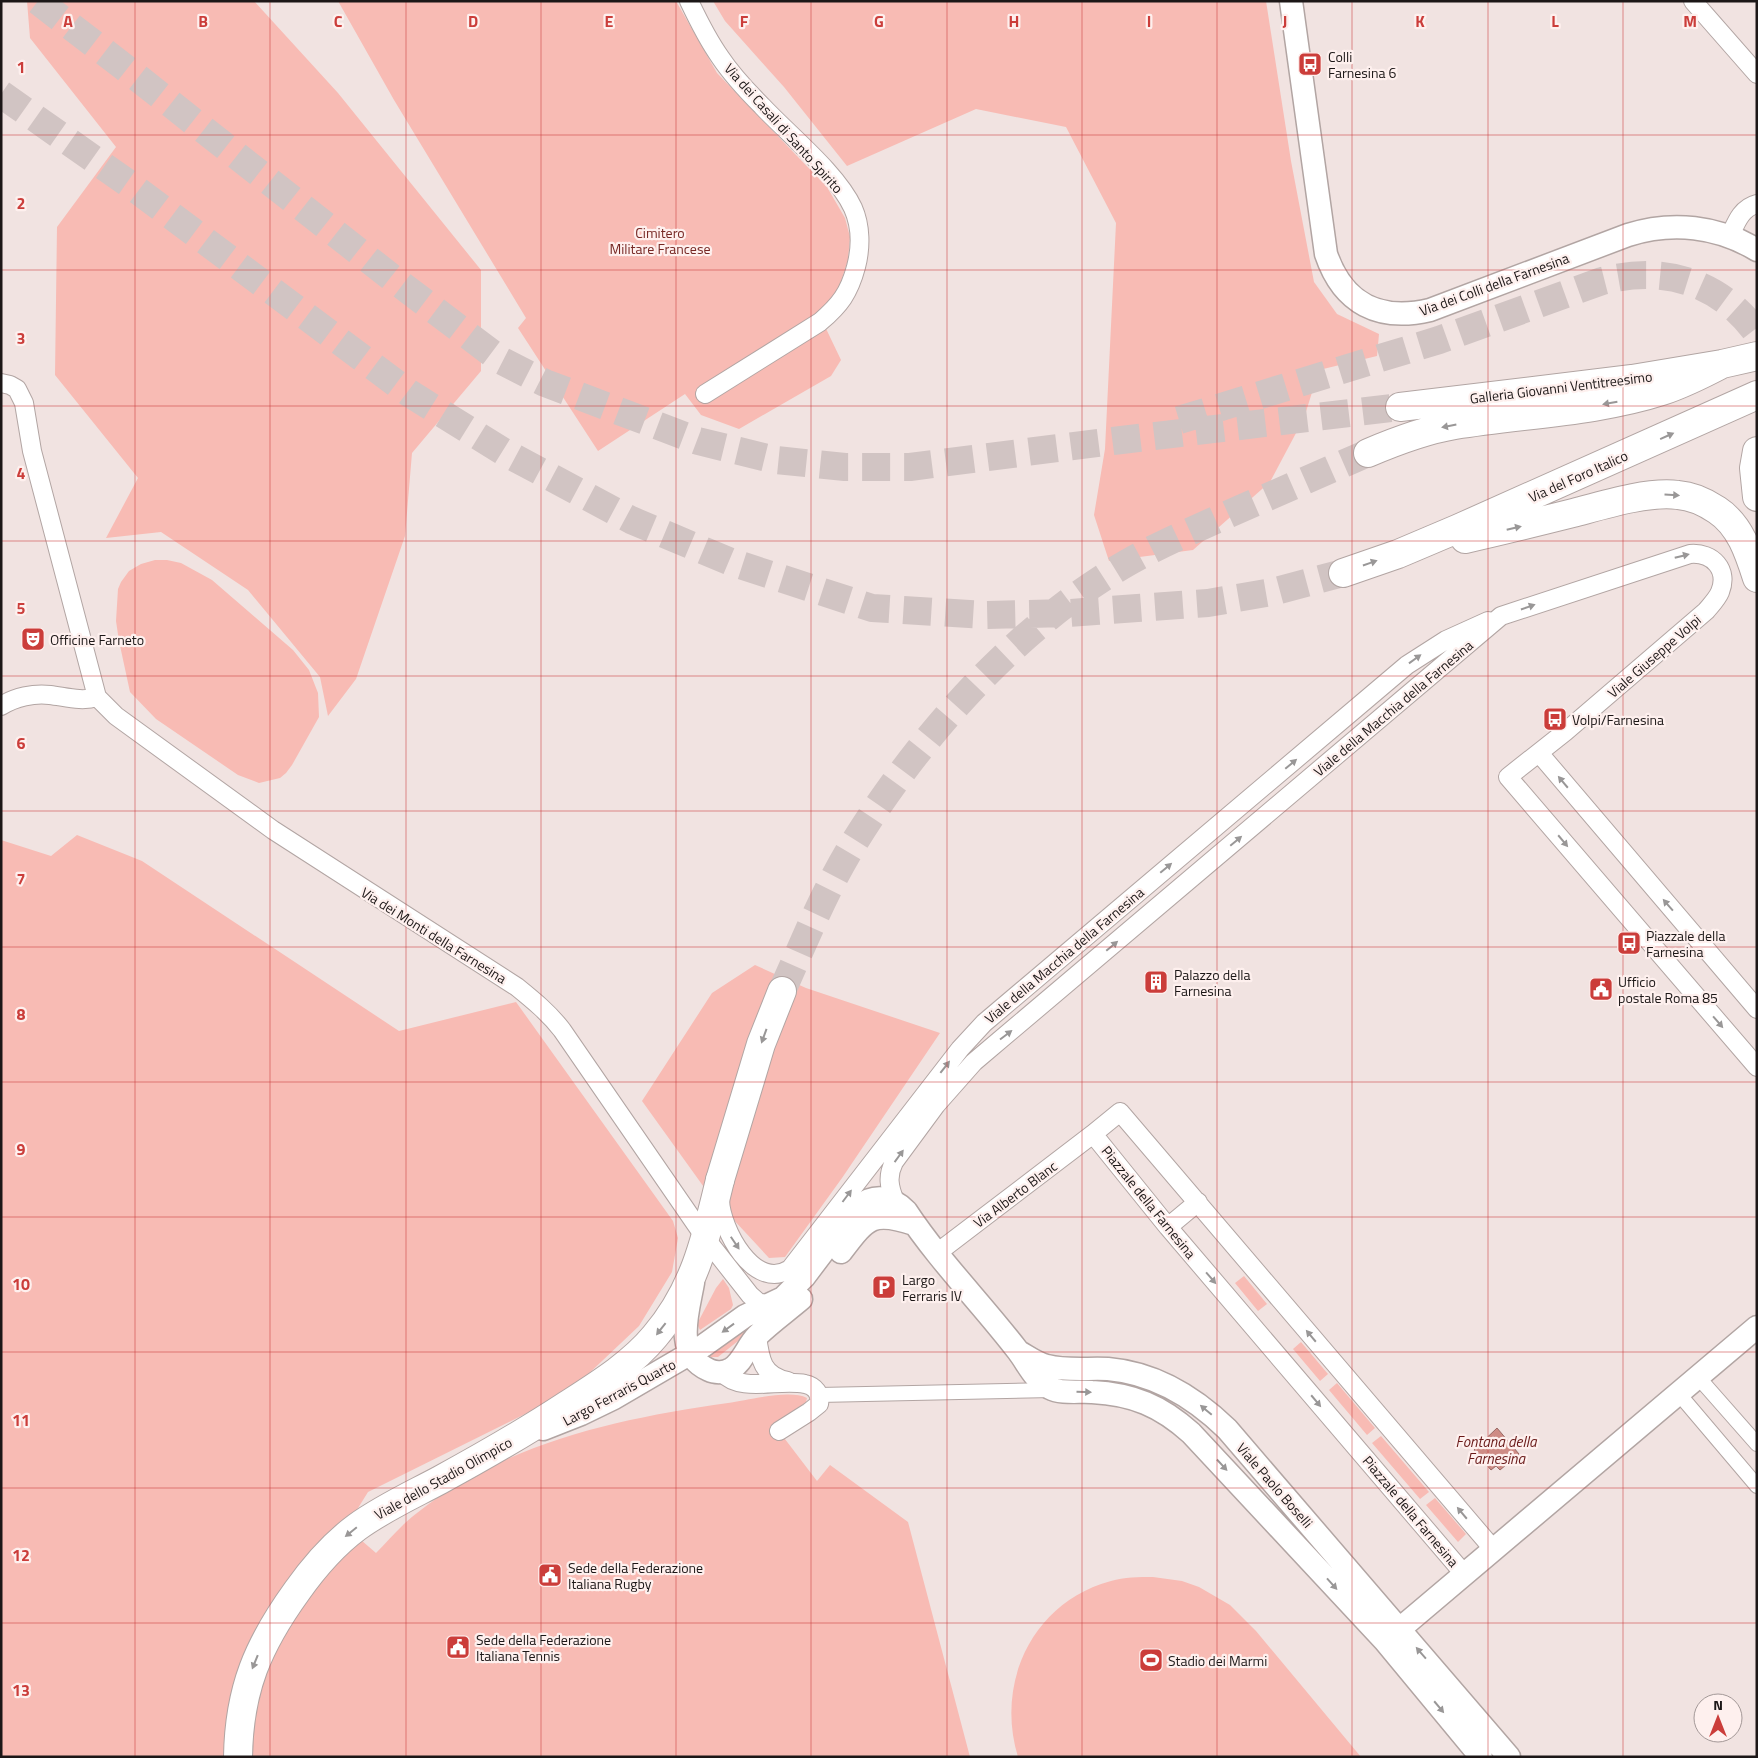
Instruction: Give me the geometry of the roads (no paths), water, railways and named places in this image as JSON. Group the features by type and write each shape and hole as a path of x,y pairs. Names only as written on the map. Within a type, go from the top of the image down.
{"main road":[{"path":"1368,453 1412,436 1454,425 1604,404 1642,396 1692,379 1722,364 1757,356"},
{"name":"Galleria Giovanni Ventitreesimo","path":"1400,407 1632,379 1722,364"},
{"name":"Via del Foro Italico","path":"1398,554 1520,502 1757,395"},
{"path":"1757,451 1754,468 1757,497"},
{"path":"1343,573 1398,554 1600,506 1652,495 1678,495 1704,503 1718,510 1731,522 1744,544 1757,578"},
{"path":"706,1239 720,1180 761,1044 782,991"},
{"name":"Viale dello Stadio Olimpico","path":"238,1757 245,1697 252,1668 260,1650 284,1609 320,1562 345,1536 380,1512 518,1436 583,1394 646,1347 680,1303 706,1239"}],"street":[{"name":"Via dei Casali di Santo Spirito","path":"689,1 720,57 733,74 842,190 852,208 860,239 857,262 851,283 843,299 834,310 820,322 705,394"},
{"name":"Via dei Colli della Farnesina","path":"1291,1 1326,254 1338,281 1350,294 1368,307 1384,313 1402,315 1430,310 1628,235 1650,229 1684,227 1707,230 1730,236 1757,250"},
{"path":"1693,1 1757,74"},
{"path":"1730,236 1743,211 1757,204"},
{"path":"1,706 8,701 29,696 48,695 88,700 97,697 32,451 24,403 17,389 4,380"},
{"name":"Viale della Macchia della Farnesina","path":"720,1180 721,1211 724,1223 734,1242 748,1261 758,1269 768,1274 787,1272 796,1264 960,1049 995,1012 1407,665 1454,635 1501,616 1673,558 1695,554 1706,556 1713,560 1720,566 1722,574 1720,591 1706,611"},
{"name":"Viale Giuseppe Volpi","path":"1706,611 1539,754 1508,777 1757,1067"},
{"name":"Viale della Macchia della Farnesina","path":"895,1201 889,1180 890,1169 936,1105 970,1066 1501,616"},
{"name":"Via dei Monti della Farnesina","path":"97,697 116,716 273,830 517,987 536,1002 555,1021 706,1239"},
{"path":"1539,754 1757,1009"},
{"path":"995,1012 1075,977"},
{"name":"Piazzale della Farnesina","path":"1465,1575 1168,1227 1093,1134 1120,1112 1494,1550"},
{"name":"Via Alberto Blanc","path":"937,1253 1093,1134"},
{"path":"706,1239 750,1295 758,1302 768,1304 783,1298 804,1277 856,1207 864,1202 879,1198 895,1201 906,1211 914,1224 1018,1352 1035,1376 1044,1385 1056,1390"},
{"path":"1168,1227 1198,1202"},
{"path":"690,1354 704,1367 712,1371 730,1370 736,1366 757,1336 810,1290 857,1231 867,1222 880,1217 888,1217 914,1224"},
{"name":"Largo Ferraris Quarto","path":"690,1354 685,1330 695,1270"},
{"name":"Largo Ferraris Quarto","path":"518,1436 581,1414 614,1398 690,1354 746,1316 768,1304"},
{"name":"Piazzale della Farnesina","path":"1393,1636 1757,1327"},
{"path":"757,1336 761,1360 767,1371 779,1378 809,1385 819,1395 820,1401 816,1406 779,1431"},
{"name":"Viale Paolo Boselli","path":"1018,1352 1045,1366 1108,1369 1140,1375 1166,1386 1200,1406 1226,1429 1393,1636 1481,1757"},
{"path":"721,1372 731,1380 746,1383 798,1383"},
{"path":"1698,1377 1757,1444"},
{"name":"Viale Paolo Boselli","path":"819,1395 1056,1390 1105,1392 1123,1395 1148,1403 1170,1416 1205,1446 1393,1636 1509,1757"},
{"path":"1679,1394 1757,1486"}],"water":[{"name":"Fontana della Farnesina","path":"1497,1428 1519,1454 1500,1470 1496,1466 1491,1470 1474,1450"}],"tunnel":[{"path":"38,1 391,277 502,361 545,383 698,441 776,460 845,467 910,467 1400,407"},
{"path":"1,94 129,184 409,393 504,452 631,520 731,562 872,608 985,615 1069,613 1208,603 1272,592 1343,573"},
{"path":"1179,420 1439,340 1602,281 1625,277 1647,275 1668,277 1707,289 1742,315 1757,333"},
{"path":"782,991 832,881 878,805 939,726 1008,652 1046,619 1086,589 1127,563 1191,531 1368,453"}],"place":[{"name":"Colli Farnesina 6","path":"1310,64"},
{"name":"Officine Farneto","path":"33,639"},
{"name":"Volpi/Farnesina","path":"1555,719"},
{"name":"Piazzale della Farnesina","path":"1629,943"},
{"name":"Palazzo della Farnesina","path":"1156,982"},
{"name":"Ufficio postale Roma 85","path":"1601,989"},
{"name":"Largo Ferraris IV","path":"884,1287"},
{"name":"Sede della Federazione Italiana Rugby","path":"550,1575"},
{"name":"Sede della Federazione Italiana Tennis","path":"458,1647"},
{"name":"Stadio dei Marmi","path":"1151,1660"}],"park label":[{"name":"Cimitero Militare Francese","path":"660,240"}]}
